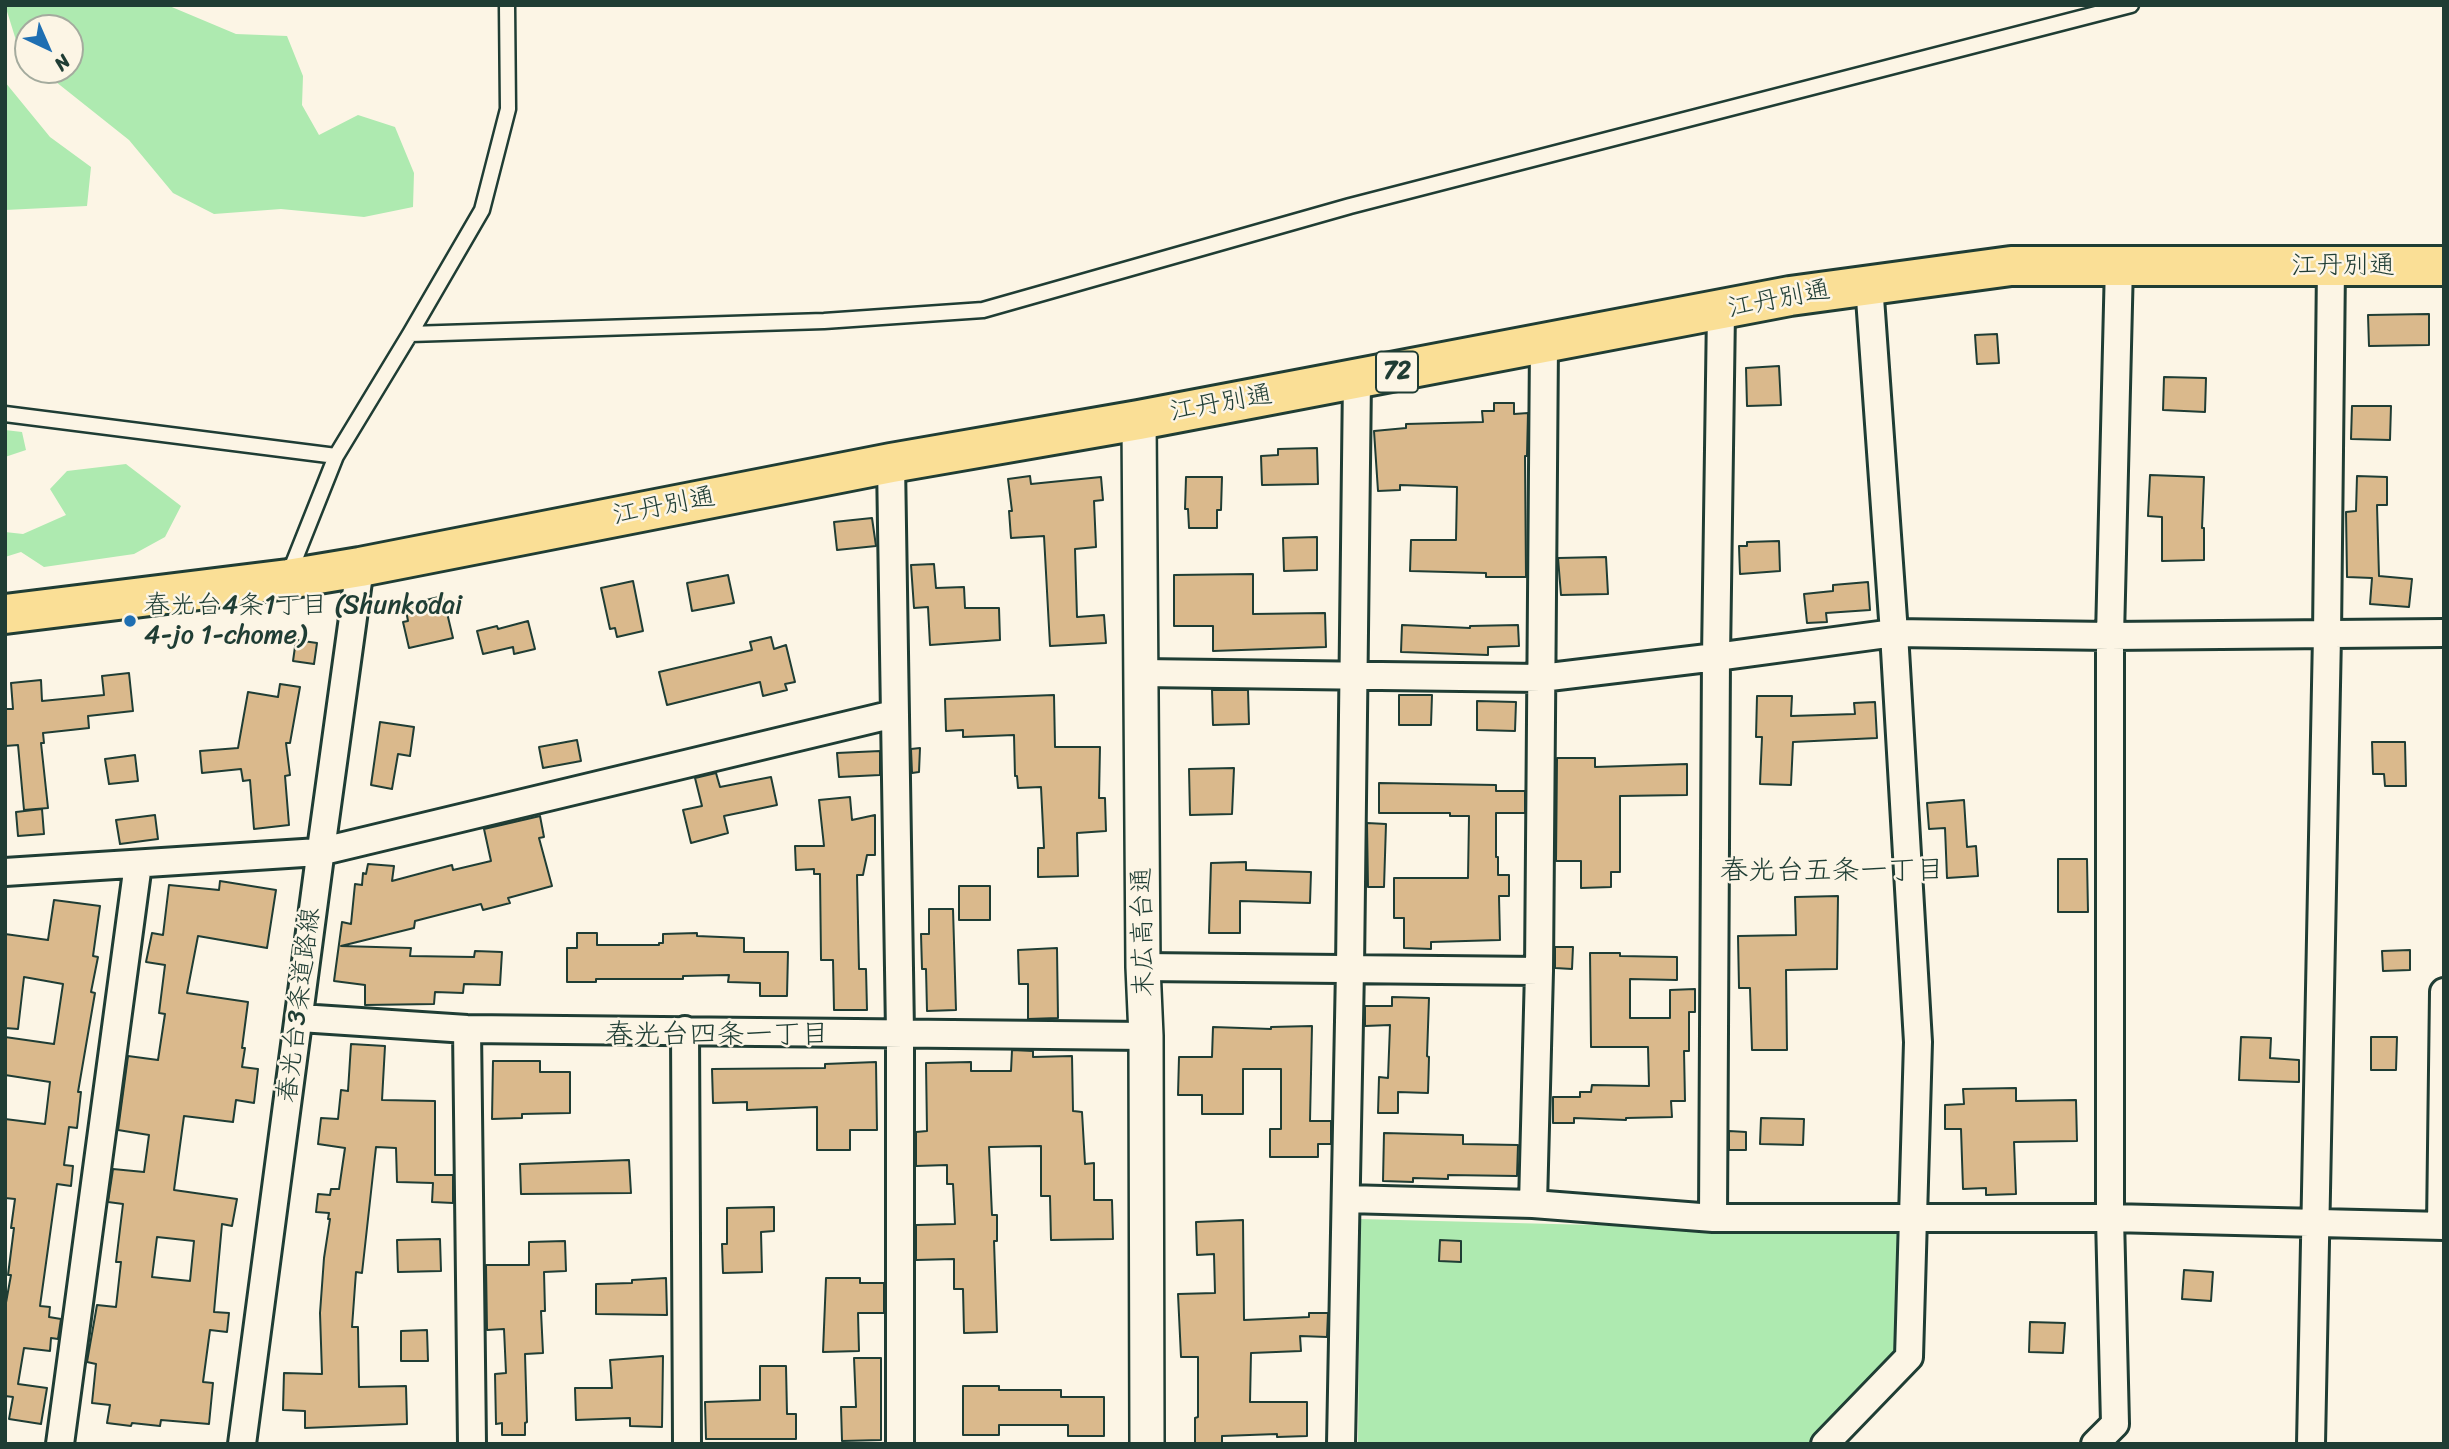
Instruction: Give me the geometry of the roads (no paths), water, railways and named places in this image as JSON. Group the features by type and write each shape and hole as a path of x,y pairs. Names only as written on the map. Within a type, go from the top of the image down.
{"main road":[{"name":"江丹別通","path":"5,614 288,579 891,463 1139,420 1790,296 1869,284 2011,266 2444,266"}],"street":[{"path":"2095,1444 2115,1424 2110,1218 2110,636 2119,264"},
{"path":"2311,1444 2327,635 2331,266"},
{"path":"1825,1444 1909,1357 1918,1042 1894,633 1869,284"},
{"path":"1713,1218 1721,311"},
{"path":"1534,1203 1539,971 1544,344"},
{"path":"1341,1444 1357,379"},
{"name":"末広高台通","path":"1139,420 1143,967 1146,1036 1147,1444"},
{"path":"891,463 900,1032 900,1444"},
{"name":"春光台3条道路線","path":"242,1444 300,1018 319,852 360,566"},
{"path":"1141,673 1541,678 1894,633 2110,636 2444,634"},
{"path":"5,872 319,852 894,714"},
{"path":"60,1444 138,864"},
{"path":"1143,967 1539,971"},
{"path":"1346,1199 1534,1203 1713,1218 2110,1218 2442,1226 2444,992"},
{"path":"300,1018 467,1030 1146,1036"},
{"path":"467,1030 472,1444"},
{"path":"685,1030 687,1444"}],"lane":[{"path":"288,579 336,456 482,209 508,109 507,5"},
{"path":"410,334 824,321 983,310 1350,206 2132,5"},
{"path":"5,414 336,456"}],"place":[{"name":"春光台4条1丁目 (Shunkodai 4-jo 1-chome)","path":"130,621"}],"district":[{"name":"春光台五条一丁目","path":"1832,872"},
{"name":"春光台四条一丁目","path":"717,1036"}]}
